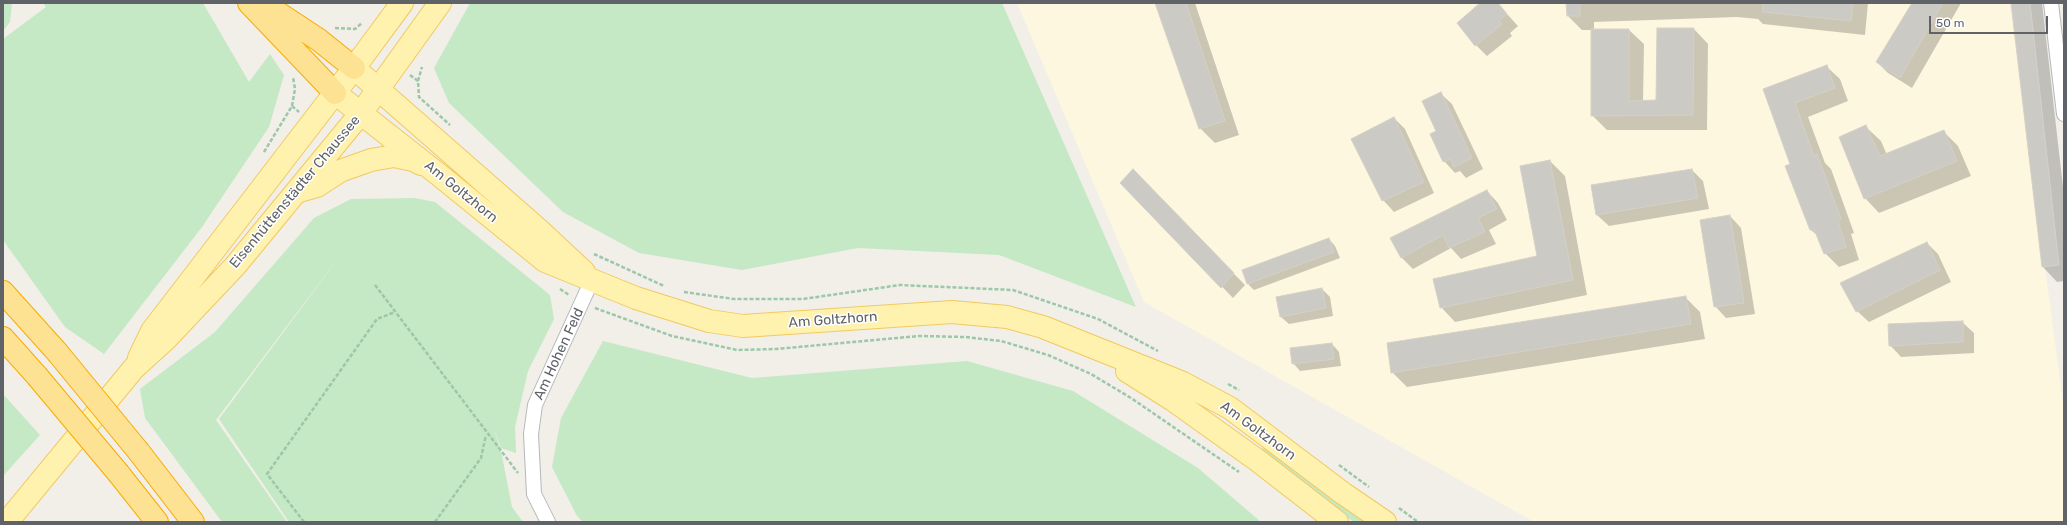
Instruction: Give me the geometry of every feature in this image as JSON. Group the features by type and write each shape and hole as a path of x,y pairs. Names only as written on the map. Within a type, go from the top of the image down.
{"highway":[{"path":"249,3 335,93"},
{"path":"263,3 319,40 354,68"},
{"path":"3,292 57,352 139,452 193,522"},
{"path":"3,338 37,376 119,474 156,522"}],"main road":[{"name":"Eisenhüttenstädter Chaussee","path":"134,368 152,331 335,93 402,3"},
{"name":"Eisenhüttenstädter Chaussee","path":"8,522 134,368 166,338 235,266 380,89 440,3"},
{"name":"Am Goltzhorn","path":"354,68 380,89 592,280"},
{"name":"Am Goltzhorn","path":"335,93 545,261 636,298 676,312 709,321 736,325 772,325 952,312 1007,318 1043,327 1077,339 1183,382 1230,408 1344,494 1389,513"},
{"path":"295,192 317,186 346,168 371,160 394,156 413,160 438,174"},
{"name":"Am Goltzhorn","path":"1077,339 1173,400 1257,460 1337,522"}],"street":[{"path":"2051,3 2064,114"},
{"name":"Am Hohen Feld","path":"548,522 534,494 531,434 535,405 583,303 592,280"}],"path":[{"path":"355,29 372,44"},
{"path":"398,64 418,81"},
{"path":"422,67 418,81 420,97 454,129"},
{"path":"589,250 595,255 667,287"},
{"path":"375,285 534,494"},
{"path":"682,292 734,299 803,299 900,286 1013,290 1098,319 1165,355"},
{"path":"583,303 672,336 737,350 776,349 919,336 965,337 1001,341 1048,355 1091,374 1131,398 1240,473"},
{"path":"304,522 267,474 377,319 396,312"},
{"path":"1221,381 1241,391"},
{"path":"435,522 481,458 487,434"},
{"path":"1336,463 1374,490"},
{"path":"1389,513 1418,522"}],"shaded area":[{"path":"1017,3 2010,3 2064,411 2064,522 1534,522 1144,302"}],"green space":[{"path":"3,3 12,3 10,22 3,31"},
{"path":"43,3 203,3 249,82 270,54 284,75 269,127 202,227 104,354 65,327 3,240 3,39 46,7"},
{"path":"470,3 1002,3 1136,307 999,255 858,248 742,270 639,253 563,212 449,103 434,68"},
{"path":"415,198 435,202 550,295 554,319 528,371 515,427 516,453 501,448 493,426 501,451 512,507 523,522 289,522 219,419 345,249 216,420 287,522 222,522 145,418 140,389 215,332 314,218 351,199"},
{"path":"603,341 752,378 967,361 1073,391 1198,468 1261,522 583,522 577,516 552,467 561,418"},
{"path":"3,394 40,435 3,476"},
{"path":"1265,445 1367,522 1354,522 1325,502 1260,452"}],"building":[{"path":"1155,3 1186,3 1225,121 1199,129"},
{"path":"1480,3 1498,3 1507,14 1499,21 1502,24 1475,46 1457,23"},
{"path":"1566,3 1580,3 1580,16 1567,16"},
{"path":"1763,3 1853,3 1851,21 1763,12"},
{"path":"1912,3 1943,3 1900,78 1876,62"},
{"path":"2011,3 2030,3 2059,265 2042,267"},
{"path":"1657,28 1694,28 1693,115 1591,116 1591,29 1629,29 1629,101 1656,100"},
{"path":"1827,65 1835,88 1795,103 1814,156 1817,154 1841,219 1838,221 1846,247 1824,254 1814,229 1810,230 1785,166 1790,164 1763,89"},
{"path":"1441,92 1472,158 1454,167 1450,159 1443,162 1430,134 1436,131 1422,101"},
{"path":"1394,117 1424,182 1382,201 1351,139"},
{"path":"1866,125 1880,156 1944,130 1957,161 1864,199 1839,137"},
{"path":"1550,160 1573,280 1440,308 1433,279 1537,256 1520,166"},
{"path":"1133,169 1234,273 1221,288 1120,183"},
{"path":"1692,169 1698,198 1596,215 1591,185"},
{"path":"1487,190 1497,209 1478,218 1485,232 1449,248 1443,235 1401,258 1390,238"},
{"path":"1730,215 1744,303 1714,307 1700,220"},
{"path":"1329,238 1334,252 1247,284 1242,270"},
{"path":"1927,242 1940,270 1856,312 1840,283"},
{"path":"1322,288 1326,308 1280,317 1276,297"},
{"path":"1686,296 1691,324 1391,373 1387,343"},
{"path":"1963,321 1963,342 1889,346 1888,324"},
{"path":"1332,343 1334,359 1292,364 1290,348"}]}
